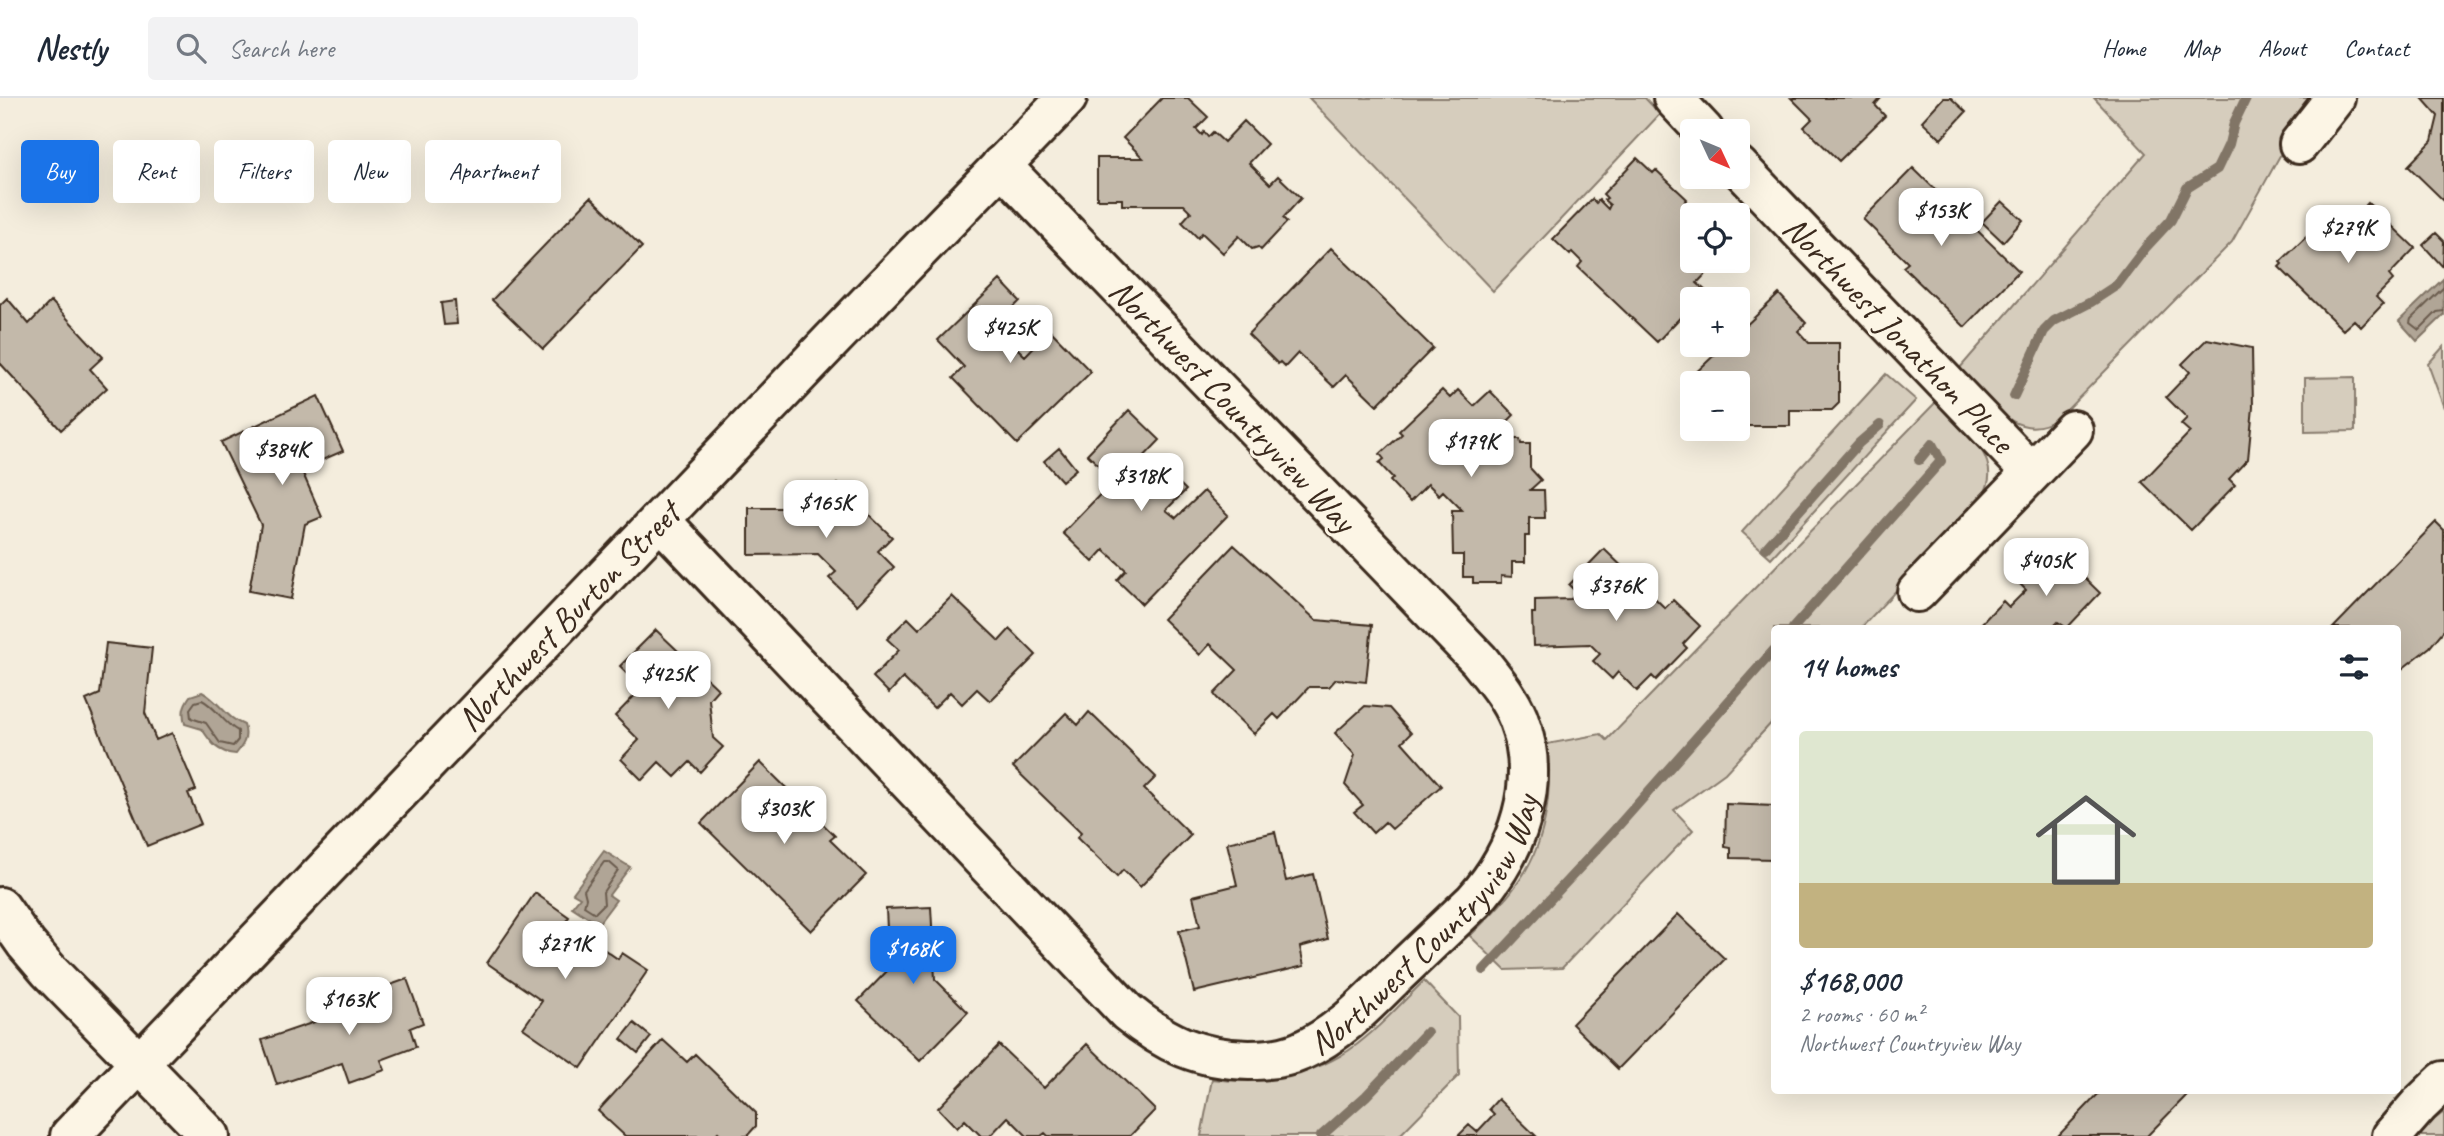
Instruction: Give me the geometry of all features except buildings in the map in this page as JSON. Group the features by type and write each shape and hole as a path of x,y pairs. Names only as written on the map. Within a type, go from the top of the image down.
{"street":[{"name":"Northwest Burton Street","path":"70,1136 1067,98"},
{"path":"1673,98 1693,119"},
{"path":"2299,144 2335,98"},
{"name":"Northwest Countryview Way","path":"660,520 1127,1012 1148,1029 1174,1044 1200,1055 1231,1059 1265,1060 1298,1052 1328,1036 1354,1015 1475,901 1492,881 1512,846 1529,786 1525,746 1518,719 1505,693 1479,660 1001,165"},
{"name":"Northwest Jonathon Place","path":"1750,179 2031,472"},
{"name":"Northwest Jonathon Place","path":"1917,592 2073,430"},
{"path":"0,907 49,971 210,1136"},
{"path":"2392,1136 2444,1081"}],"shaded area":[{"path":"1309,98 1645,98 1660,114 1493,291"},
{"path":"2094,98 2307,98 2307,107 2232,242 2059,418 2043,425 2029,427 2015,423 2003,415 1959,369 2146,153"},
{"path":"2444,346 2444,408 2428,364"},
{"path":"1886,374 1916,400 1771,558 1742,532"},
{"path":"2355,377 2355,431 2305,432 2305,378"},
{"path":"1936,402 1981,449 1989,474 1981,500 1864,625 1771,625 1771,723 1725,773 1674,810 1693,830 1562,968 1505,970 1470,936 1509,895 1534,855 1548,801 1547,744 1601,734 1607,740"},
{"path":"1424,981 1458,1017 1459,1075 1399,1136 1201,1136 1212,1079 1273,1079 1293,1075 1331,1061 1373,1031"},
{"path":"2444,1112 2444,1136 2417,1136 2423,1128"}],"water":[{"path":"2443,279 2444,315 2417,341 2399,321"},
{"path":"202,692 244,725 246,733 236,754 224,752 202,729 185,724 183,713 186,703 190,696"},
{"path":"604,851 630,867 609,895 616,900 598,924 572,907 580,897 573,893"}],"waterway":[{"path":"2014,396 2044,331 2054,321 2117,285 2171,220 2187,188 2217,169 2246,98"},
{"path":"1766,548 1859,443 1880,425"},
{"path":"1796,625 1941,461 1932,444 1919,460"},
{"path":"1484,970 1611,834 1771,653"},
{"path":"1321,1136 1366,1096 1427,1032"}]}
